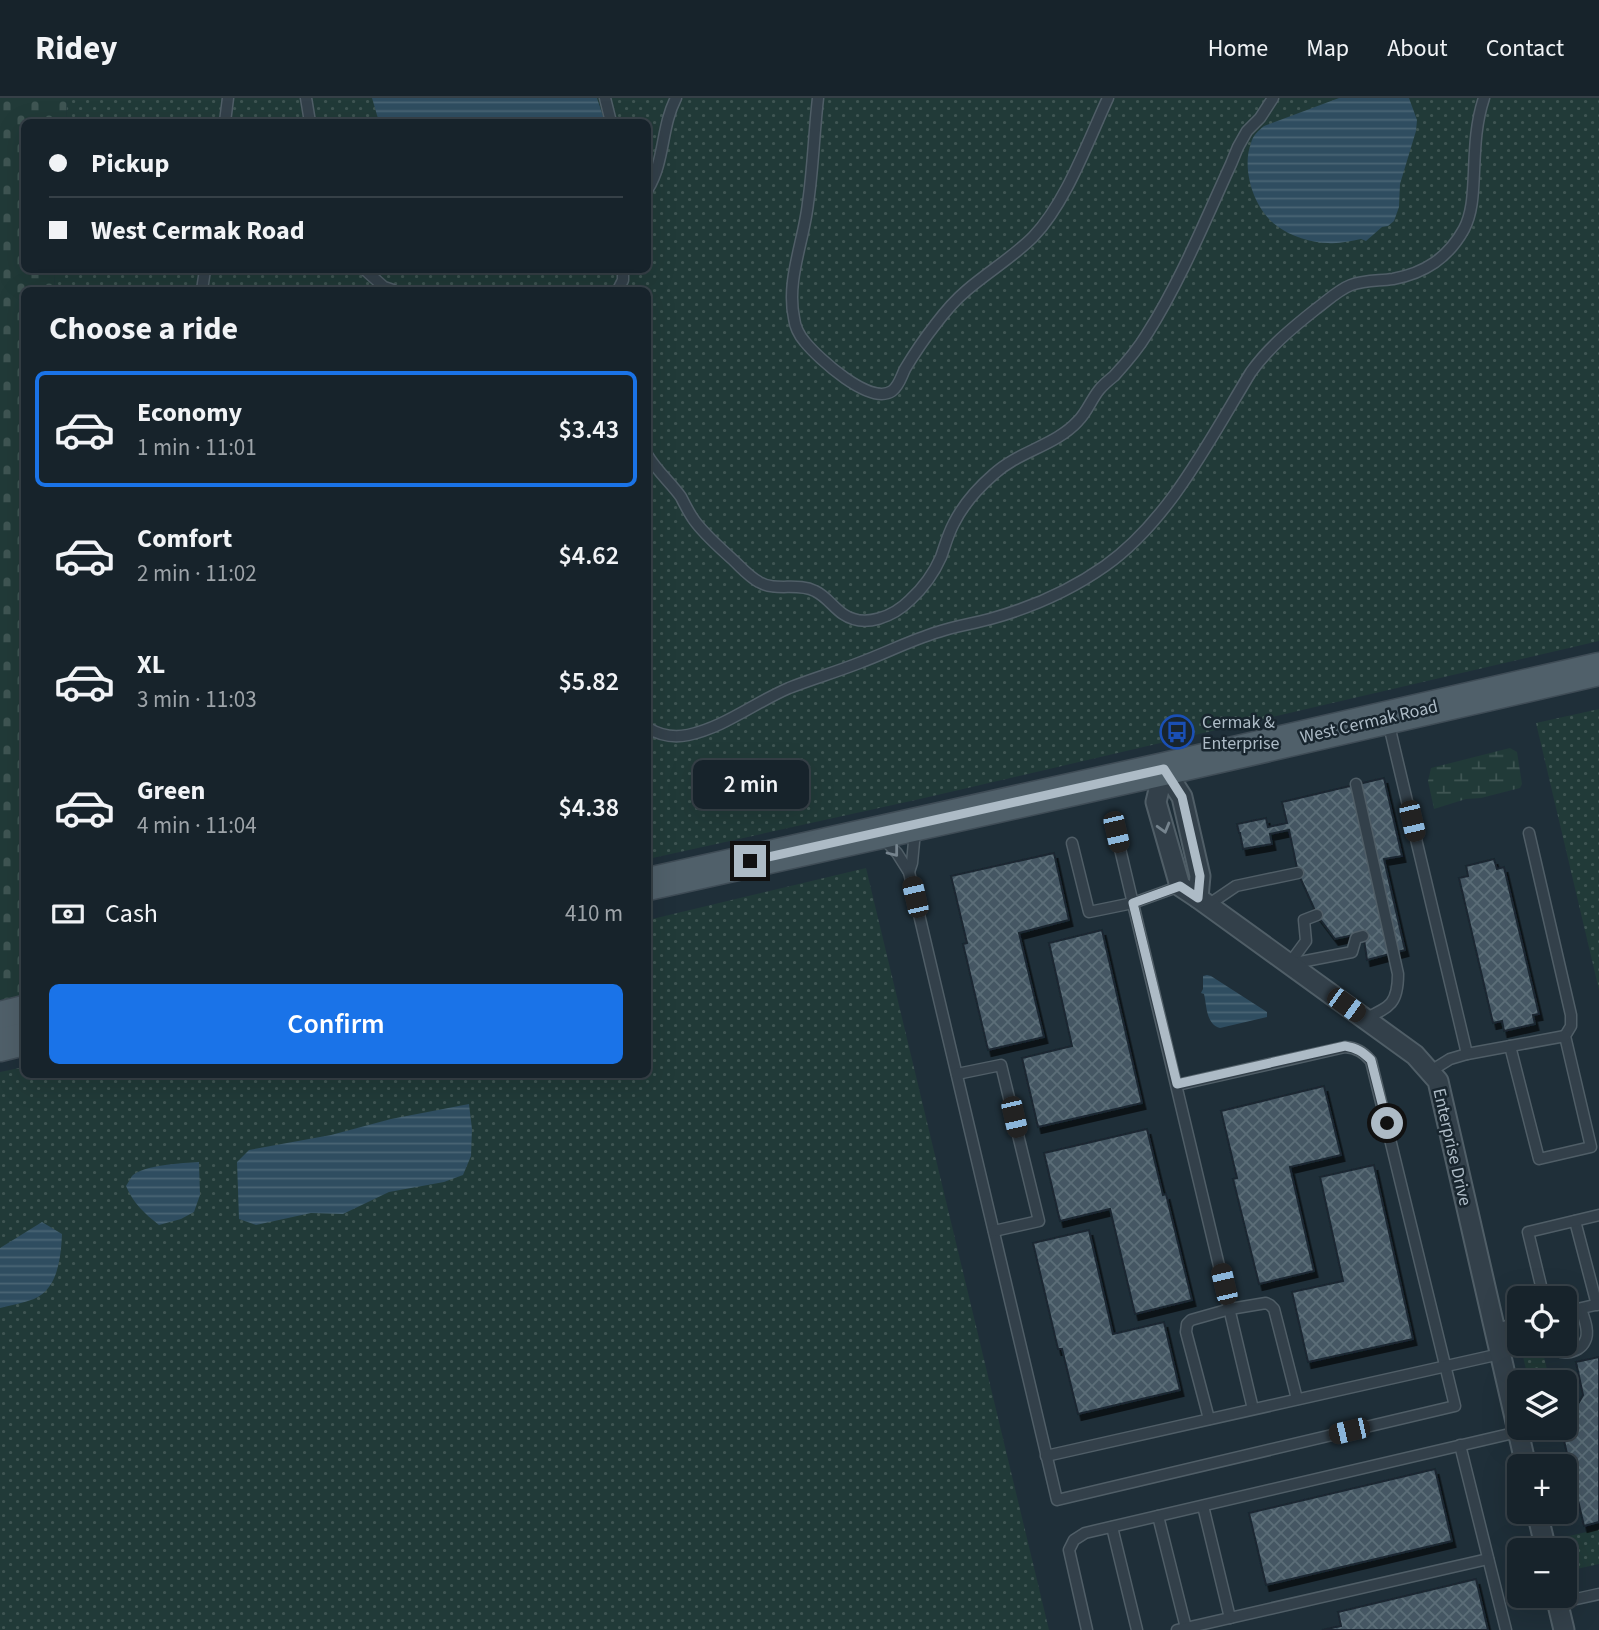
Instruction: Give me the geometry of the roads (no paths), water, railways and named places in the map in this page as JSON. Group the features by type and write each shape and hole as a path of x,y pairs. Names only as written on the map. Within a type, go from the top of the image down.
{"main road":[{"name":"West Cermak Road","path":"651,883 1599,669"},
{"path":"0,1018 21,1013"},
{"path":"0,1045 21,1040"}],"street":[{"path":"1164,769 1156,802 1180,886"},
{"path":"1164,769 1182,797 1200,876 1203,902"},
{"name":"Enterprise Drive","path":"1180,886 1415,1055 1437,1081 1507,1384"},
{"path":"1559,1608 1564,1630"}],"lane":[{"path":"225,119 228,98"},
{"path":"306,98 310,119"},
{"path":"605,98 610,119"},
{"path":"651,183 658,169 676,98"},
{"path":"818,98 808,204 794,270 793,317 797,331 819,356 857,387 870,393 887,394 898,386 933,327 965,292 1034,236 1056,205 1108,98"},
{"path":"651,460 705,533 760,583 812,589 846,616 860,620 885,617 899,610 925,583 939,561 953,524 980,488 994,473 1012,461 1069,430 1080,420 1099,390 1131,356 1170,294 1238,146 1273,98"},
{"path":"651,730 671,737 708,729 772,696 927,635 990,619 1050,597 1105,566 1150,525 1166,505 1251,372 1275,344 1333,295 1348,286 1371,280 1392,279 1422,270 1435,264 1455,242 1465,227 1470,211 1477,124 1484,98"},
{"path":"368,273 384,287"},
{"path":"1388,718 1467,1054"},
{"path":"1356,784 1398,974 1398,992 1387,1008 1364,1019"},
{"path":"909,872 915,824"},
{"path":"878,832 897,853 909,872 1057,1500 1455,1406 1371,1060 1355,1048 1345,1046 1177,1084"},
{"path":"1116,832 1253,1409"},
{"path":"1429,1072 1450,1059 1467,1054 1565,1035 1571,1026 1572,1015 1529,833"},
{"path":"1072,844 1089,912 1133,903 1180,886"},
{"path":"1203,902 1236,886 1298,873"},
{"path":"1289,964 1306,940 1304,920 1317,915"},
{"path":"1289,964 1352,952 1356,938 1363,936"},
{"path":"1510,1046 1539,1159 1591,1147 1565,1035"},
{"path":"957,1074 1001,1065 1039,1220 993,1231"},
{"path":"1541,1286 1528,1232 1599,1215"},
{"path":"1575,1221 1598,1304 1577,1310"},
{"path":"1209,1419 1186,1332 1187,1324 1191,1320 1230,1309 1266,1303 1274,1309 1297,1399"},
{"path":"1577,1349 1582,1347 1587,1332 1581,1309"},
{"path":"1495,1329 1507,1326"},
{"path":"1046,1456 1500,1354"},
{"path":"1087,1630 1069,1550 1074,1540 1085,1533 1507,1434"},
{"path":"1460,1445 1506,1630"},
{"path":"1203,1506 1230,1618"},
{"path":"1158,1516 1182,1629 1488,1559"},
{"path":"1112,1527 1137,1630"},
{"path":"1577,1597 1599,1594"}],"water":[{"path":"372,98 597,98 604,119 378,119"},
{"path":"1339,98 1409,98 1417,120 1416,131 1400,184 1399,207 1394,221 1366,241 1315,242 1282,230 1262,210 1249,176 1248,153 1253,138 1264,126"},
{"path":"1207,975 1267,1012 1267,1017 1220,1028 1215,1026 1210,1019 1204,994 1201,993 1203,976"},
{"path":"469,1104 471,1156 463,1175 444,1182 389,1192 343,1214 311,1213 256,1225 239,1219 237,1162 249,1150 331,1135 391,1119"},
{"path":"199,1162 200,1195 194,1212 181,1219 159,1225 140,1208 126,1186 132,1176 145,1169"},
{"path":"42,1222 62,1234 61,1252 53,1280 42,1294 34,1299 0,1308 0,1248"}],"place":[{"name":"Cermak & Enterprise","path":"1177,732"}]}
